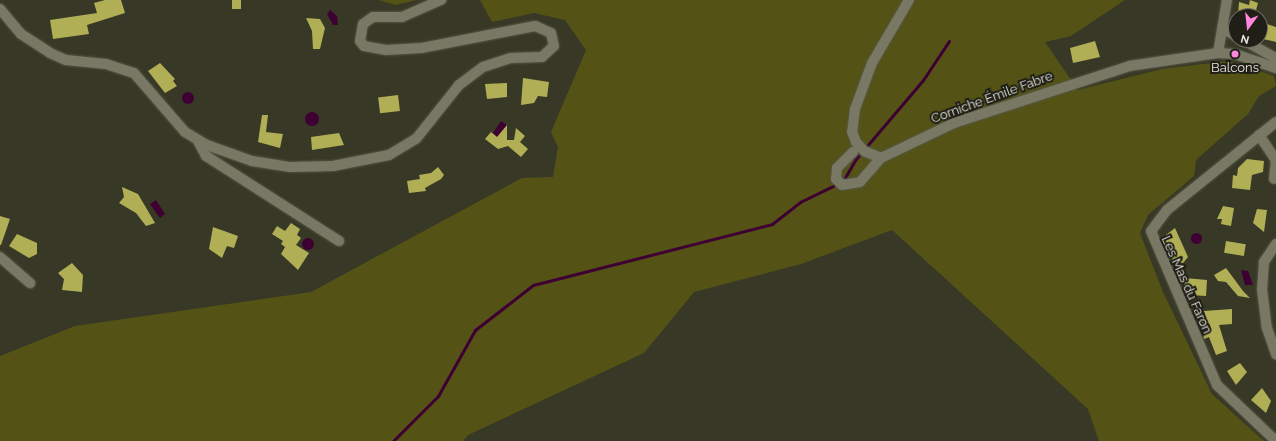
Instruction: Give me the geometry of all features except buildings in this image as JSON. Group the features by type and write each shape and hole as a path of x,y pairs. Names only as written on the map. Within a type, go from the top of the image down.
{"street":[{"path":"0,9 21,34 50,53 66,60 113,66 134,73 185,132 198,141 252,161 290,167 372,160 416,138 459,85 483,67 512,58 542,57 554,46 551,33 535,26 422,48 386,50 364,46 360,41 363,24 373,17 402,17 441,0"},
{"path":"853,152 837,168 836,179 842,185 860,182 881,158 858,146 852,123 872,63 909,0"},
{"path":"1218,53 1227,0"},
{"path":"1223,28 1228,31"},
{"path":"1258,48 1276,58"},
{"name":"Corniche Émile Fabre","path":"881,158 894,155 954,123 1129,66 1218,53 1235,54 1276,68"},
{"name":"Les Mas du Faron","path":"1276,122 1167,210 1154,224 1151,238 1217,384 1276,441"},
{"path":"1260,135 1276,160 1274,179"},
{"path":"198,141 206,156 339,241"},
{"path":"1276,244 1264,262 1262,282 1267,328 1276,354"},
{"path":"0,256 30,283"}],"shaded area":[{"path":"379,0 417,0 395,5"},
{"path":"480,0 1125,0 1071,36 1045,42 1078,90 1162,69 1228,61 1274,76 1276,86 1259,96 1248,114 1196,160 1194,176 1148,215 1140,233 1163,292 1212,394 1264,441 1099,441 1088,409 892,230 801,264 694,292 644,353 468,435 463,441 0,441 0,356 75,326 311,292 522,178 553,177 558,147 551,132 586,50 565,20 534,13 492,22"},
{"path":"330,10 337,16 338,25 333,25 327,14"},
{"path":"186,92 190,92 194,98 190,104 186,104 182,100 182,96"},
{"path":"312,112 317,114 319,119 317,124 312,126 307,124 305,119 307,114"},
{"path":"501,121 507,125 498,137 493,133"},
{"path":"156,200 165,214 160,218 150,204"},
{"path":"1196,232 1200,234 1202,238 1200,242 1196,244 1192,242 1190,238 1192,234"},
{"path":"306,238 310,238 314,244 310,250 306,250 302,246 302,242"},
{"path":"1241,270 1248,271 1253,285 1245,285"}],"waterway":[{"path":"843,181 855,160 923,80 949,41"},
{"path":"393,441 438,396 475,330 533,285 772,224 800,202 833,186"}],"place":[{"name":"Balcons","path":"1235,54"}]}
